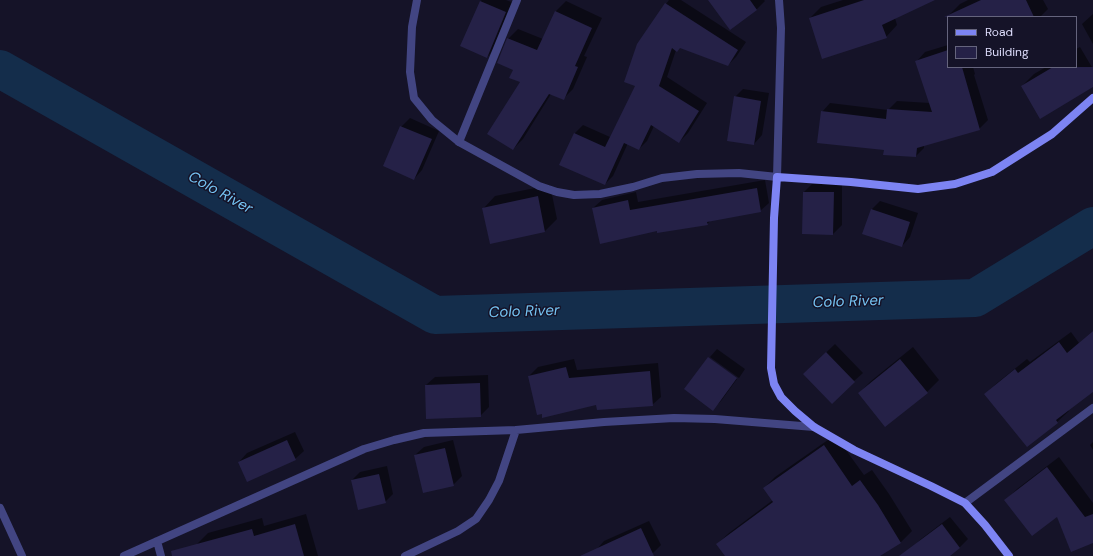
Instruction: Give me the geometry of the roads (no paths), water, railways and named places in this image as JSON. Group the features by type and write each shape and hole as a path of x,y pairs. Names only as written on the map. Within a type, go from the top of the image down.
{"street":[{"path":"417,0 412,27 410,72 414,98 432,120 459,142 539,186 557,192 574,195 600,194 633,187 662,178 697,174 739,173 918,189 955,184 992,172 1052,134 1093,98"},
{"path":"459,142 517,0"},
{"path":"779,0 781,28 777,177 774,218 771,368 774,384 781,397 814,427 854,450 964,503 985,525 1009,556"},
{"path":"964,503 1093,408"},
{"path":"124,556 364,449 424,433 516,430 604,422 674,418 715,419 814,427"},
{"path":"405,556 458,531 476,519 489,500 499,481 516,430"},
{"path":"0,508 22,556"},
{"path":"157,541 161,556"}],"waterway":[{"name":"Colo River","path":"0,69 435,315 975,298 1093,226"}]}
